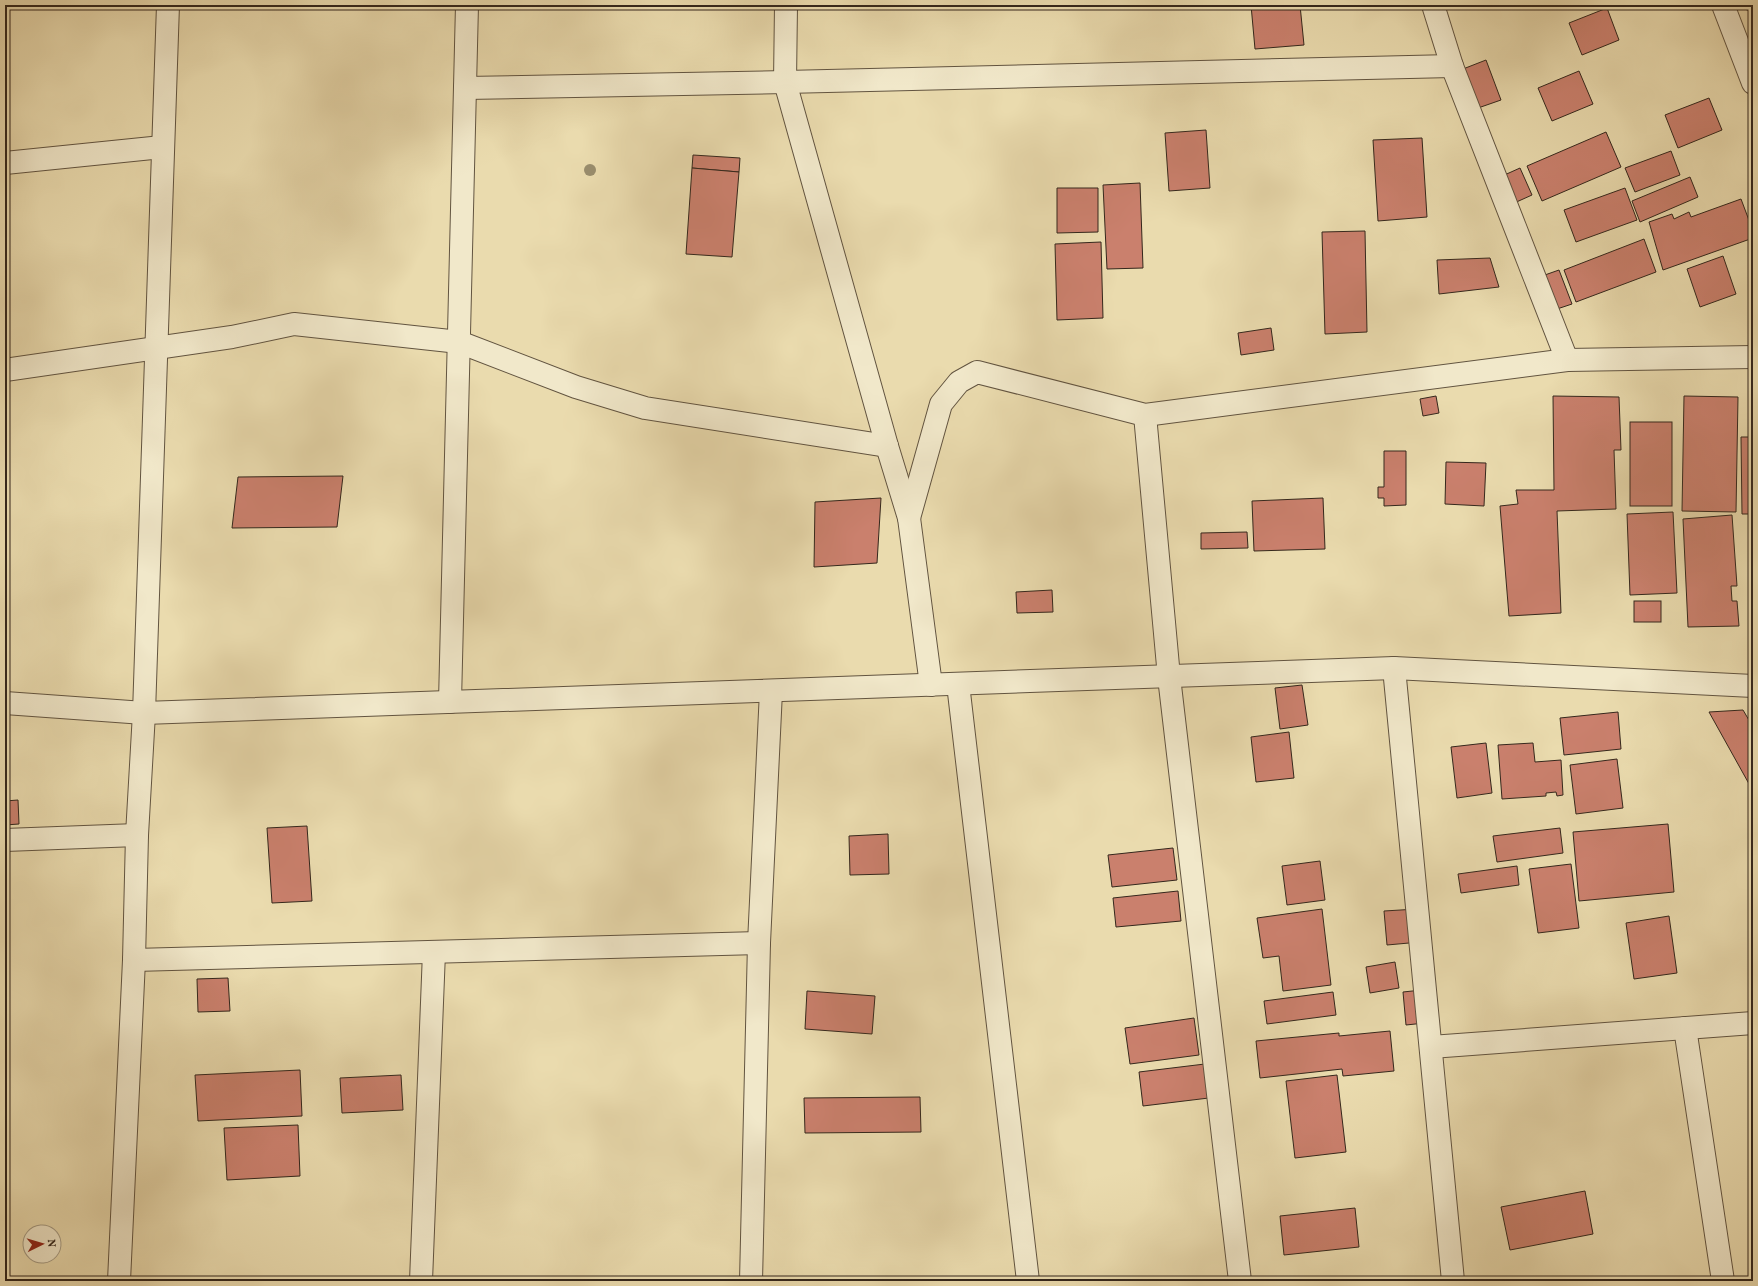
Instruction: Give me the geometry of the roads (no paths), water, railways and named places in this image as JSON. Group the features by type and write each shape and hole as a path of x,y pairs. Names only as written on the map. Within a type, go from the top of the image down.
{"street":[{"path":"119,1281 134,960 137,835 144,713 168,5"},
{"path":"450,702 467,5"},
{"path":"786,5 785,82 887,446 909,518 931,685"},
{"path":"1433,5 1452,66 1567,360"},
{"path":"1723,5 1753,84"},
{"path":"465,88 1452,66"},
{"path":"5,163 162,147"},
{"path":"5,370 232,338 294,324 458,342 576,387 645,408 887,446"},
{"path":"909,518 941,404 959,382 977,372 1145,415 1567,360 1753,357"},
{"path":"1145,415 1169,677 1240,1281"},
{"path":"5,703 144,713 1394,668 1753,686"},
{"path":"1394,668 1453,1281"},
{"path":"958,684 1028,1281"},
{"path":"751,1281 759,943 771,691"},
{"path":"5,840 137,835"},
{"path":"134,960 759,943"},
{"path":"421,1281 434,952"},
{"path":"1430,1048 1753,1023"},
{"path":"1685,1028 1723,1281"}]}
